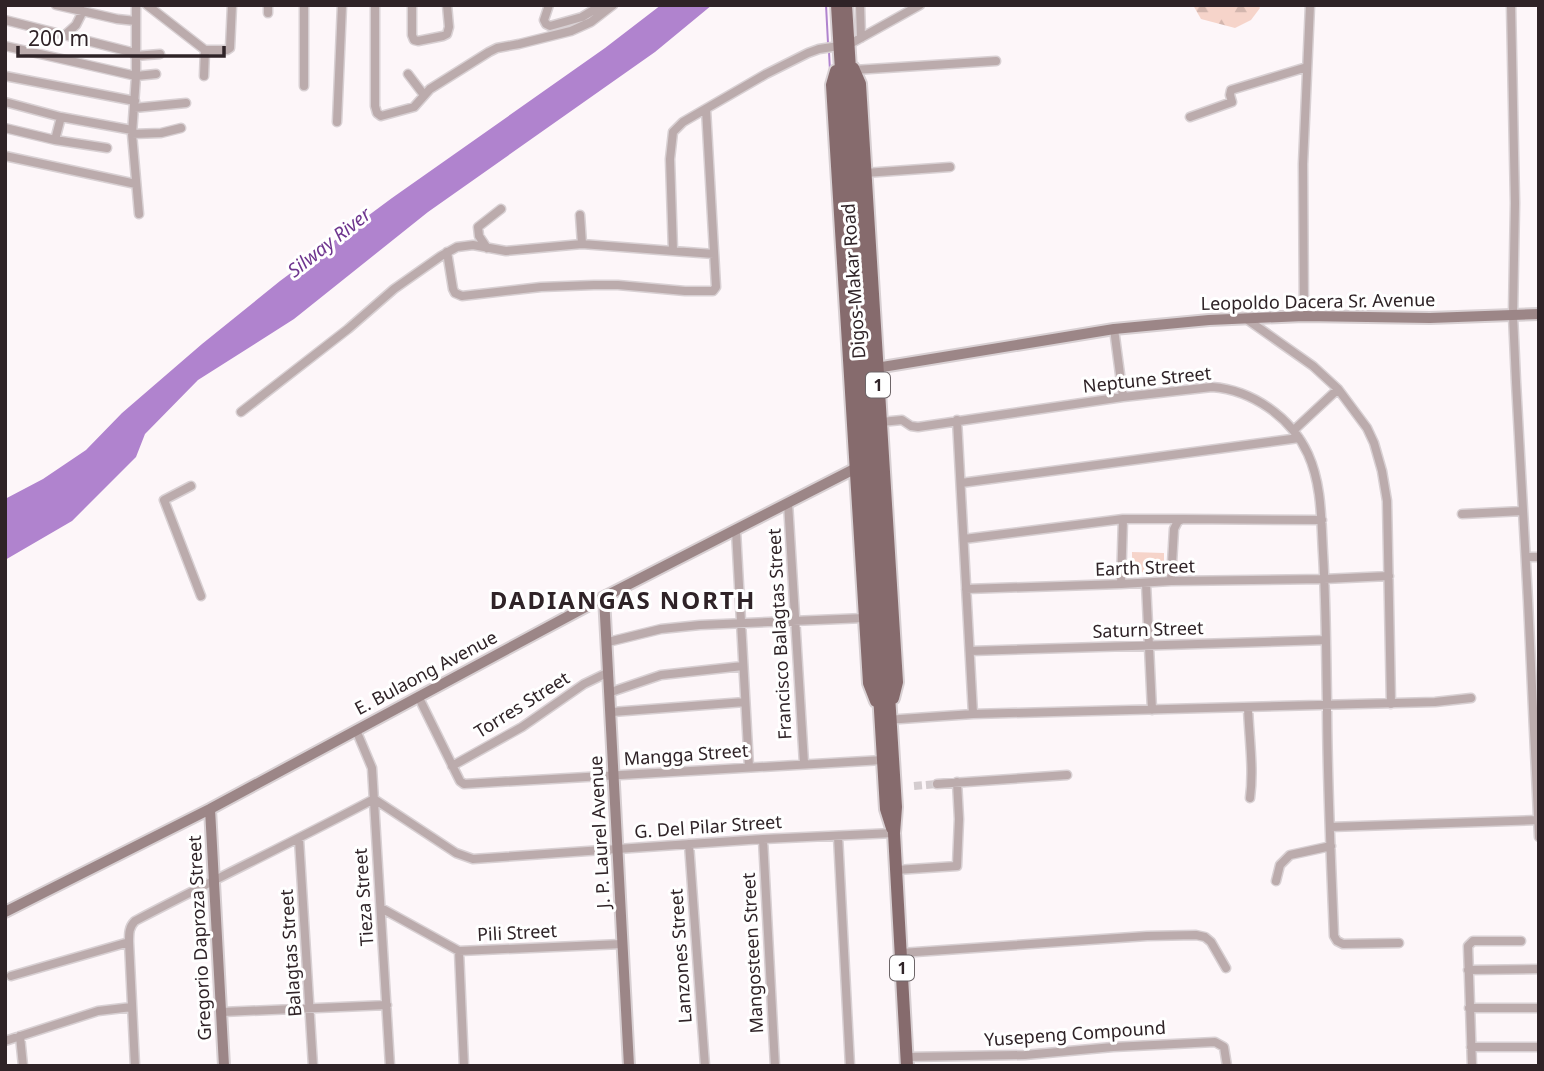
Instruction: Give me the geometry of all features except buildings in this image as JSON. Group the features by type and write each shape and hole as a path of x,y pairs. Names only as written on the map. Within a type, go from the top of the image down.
{"main road":[{"name":"Digos-Makar Road","path":"836,5 846,55 860,83 897,682 885,717 883,760 886,809 894,833"},
{"name":"Digos-Makar Road","path":"846,5 846,55 885,717 896,807 894,833 907,1062"},
{"name":"Digos-Makar Road","path":"846,55 832,85 869,683 885,717"},
{"name":"Leopoldo Dacera Sr. Avenue","path":"850,372 1144,325 1304,316 1430,318 1539,314"},
{"name":"E. Bulaong Avenue","path":"5,912 210,809 604,597 883,455"},
{"name":"J. P. Laurel Avenue","path":"604,597 629,1066"},
{"name":"Gregorio Daproza Street","path":"210,809 224,1066"}],"street":[{"path":"56,5 136,21"},
{"path":"136,5 136,76 132,132 139,214"},
{"path":"146,5 205,50 230,48 232,5"},
{"path":"304,5 304,86"},
{"path":"337,122 342,5"},
{"path":"375,5 377,113 384,116 414,107 424,94 489,51 571,31 591,22 613,5"},
{"path":"412,5 413,38 415,41 422,41 447,34 447,5"},
{"path":"549,5 544,20 551,26 582,17 602,5"},
{"path":"860,5 862,38"},
{"path":"846,55 862,38 920,5"},
{"path":"1304,316 1303,164 1310,5"},
{"path":"1511,5 1515,204 1513,315 1539,837"},
{"path":"65,35 76,25 83,11"},
{"path":"5,20 135,54 160,54"},
{"path":"5,46 136,76 156,74"},
{"path":"673,251 671,137 683,122 766,74 819,49 846,55 996,61"},
{"path":"204,76 205,50"},
{"path":"1190,117 1232,102 1231,90 1307,67"},
{"path":"408,75 424,94"},
{"path":"5,76 134,105 186,103"},
{"path":"5,102 132,132 161,133 181,128"},
{"path":"447,252 453,289 458,295 594,285 711,292 716,287 706,109"},
{"path":"55,140 61,117"},
{"path":"5,128 55,140 107,148"},
{"path":"5,156 136,184"},
{"path":"865,173 950,167"},
{"path":"488,249 479,236 478,227 501,209"},
{"path":"580,215 582,244"},
{"path":"241,412 348,329 394,289 447,252 466,245 506,251 582,244 612,245 714,254"},
{"path":"1245,318 1313,366 1338,389 1367,428 1374,443 1387,501 1391,704"},
{"path":"1114,329 1123,397"},
{"name":"Neptune Street","path":"881,422 902,420 918,427 1200,388 1222,388 1244,395 1281,417 1297,434 1315,471 1319,487 1335,939 1343,944 1399,943"},
{"path":"961,483 1297,434 1338,389"},
{"path":"957,420 973,714"},
{"path":"191,486 164,500 201,596"},
{"name":"Francisco Balagtas Street","path":"788,503 804,763"},
{"path":"1462,514 1523,511"},
{"path":"964,539 1123,519 1322,520"},
{"path":"1121,584 1123,519"},
{"path":"1171,581 1174,529 1178,521 1183,519"},
{"path":"736,531 749,766"},
{"path":"1526,557 1539,557"},
{"name":"Earth Street","path":"966,589 1389,576"},
{"path":"1146,583 1152,710"},
{"path":"1528,606 1539,605"},
{"path":"608,642 661,629 700,625 865,618"},
{"name":"Saturn Street","path":"970,651 1326,640"},
{"path":"611,692 661,674 743,666"},
{"name":"Torres Street","path":"452,766 522,727 584,684 610,672"},
{"name":"Mangga Street","path":"419,698 452,766 464,784 883,760"},
{"path":"885,717 1391,704 1446,702 1471,698"},
{"path":"612,712 745,702"},
{"path":"1248,707 1252,770 1250,799"},
{"name":"Tieza Street","path":"356,730 372,768 390,1066"},
{"path":"937,784 1067,775"},
{"path":"896,870 957,866 957,782"},
{"path":"135,1066 129,942 130,929 135,920 374,799"},
{"name":"G. Del Pilar Street","path":"374,799 456,853 468,858 894,833"},
{"path":"1330,827 1538,820"},
{"path":"838,836 850,1066"},
{"name":"Balagtas Street","path":"299,838 313,1066"},
{"name":"Mangosteen Street","path":"763,839 775,1066"},
{"name":"Lanzones Street","path":"689,844 705,1066"},
{"path":"1276,881 1280,865 1290,855 1331,846"},
{"name":"Pili Street","path":"381,908 459,951 622,944"},
{"path":"901,953 1196,935 1211,942 1226,968"},
{"path":"1472,1066 1468,946 1473,941 1521,941"},
{"path":"11,976 129,942"},
{"path":"459,951 464,1066"},
{"path":"1468,970 1539,969"},
{"path":"222,1012 387,1005"},
{"path":"5,1041 98,1011 132,1007"},
{"path":"1469,1008 1539,1008"},
{"path":"20,1036 23,1066"},
{"name":"Yusepeng Compound","path":"907,1062 968,1061 1114,1047 1215,1042 1224,1047 1227,1066"},
{"path":"1471,1048 1539,1047"}],"green space":[{"path":"1193,5 1258,5 1260,8 1251,20 1235,28 1201,19"},
{"path":"1132,552 1164,553 1164,573 1132,572"}],"shaded area":[{"path":"661,5 712,5 655,52 428,212 294,319 198,380 145,434 136,457 72,521 5,560 5,499 43,479 86,450 122,413 280,281"}],"waterway":[{"path":"826,5 828,43"},
{"path":"829,52 830,71"}],"tunnel":[{"path":"914,786 937,784"}],"district":[{"name":"DADIANGAS NORTH","path":"623,601"}],"water label":[{"name":"Silway River","path":"329,242"}]}
